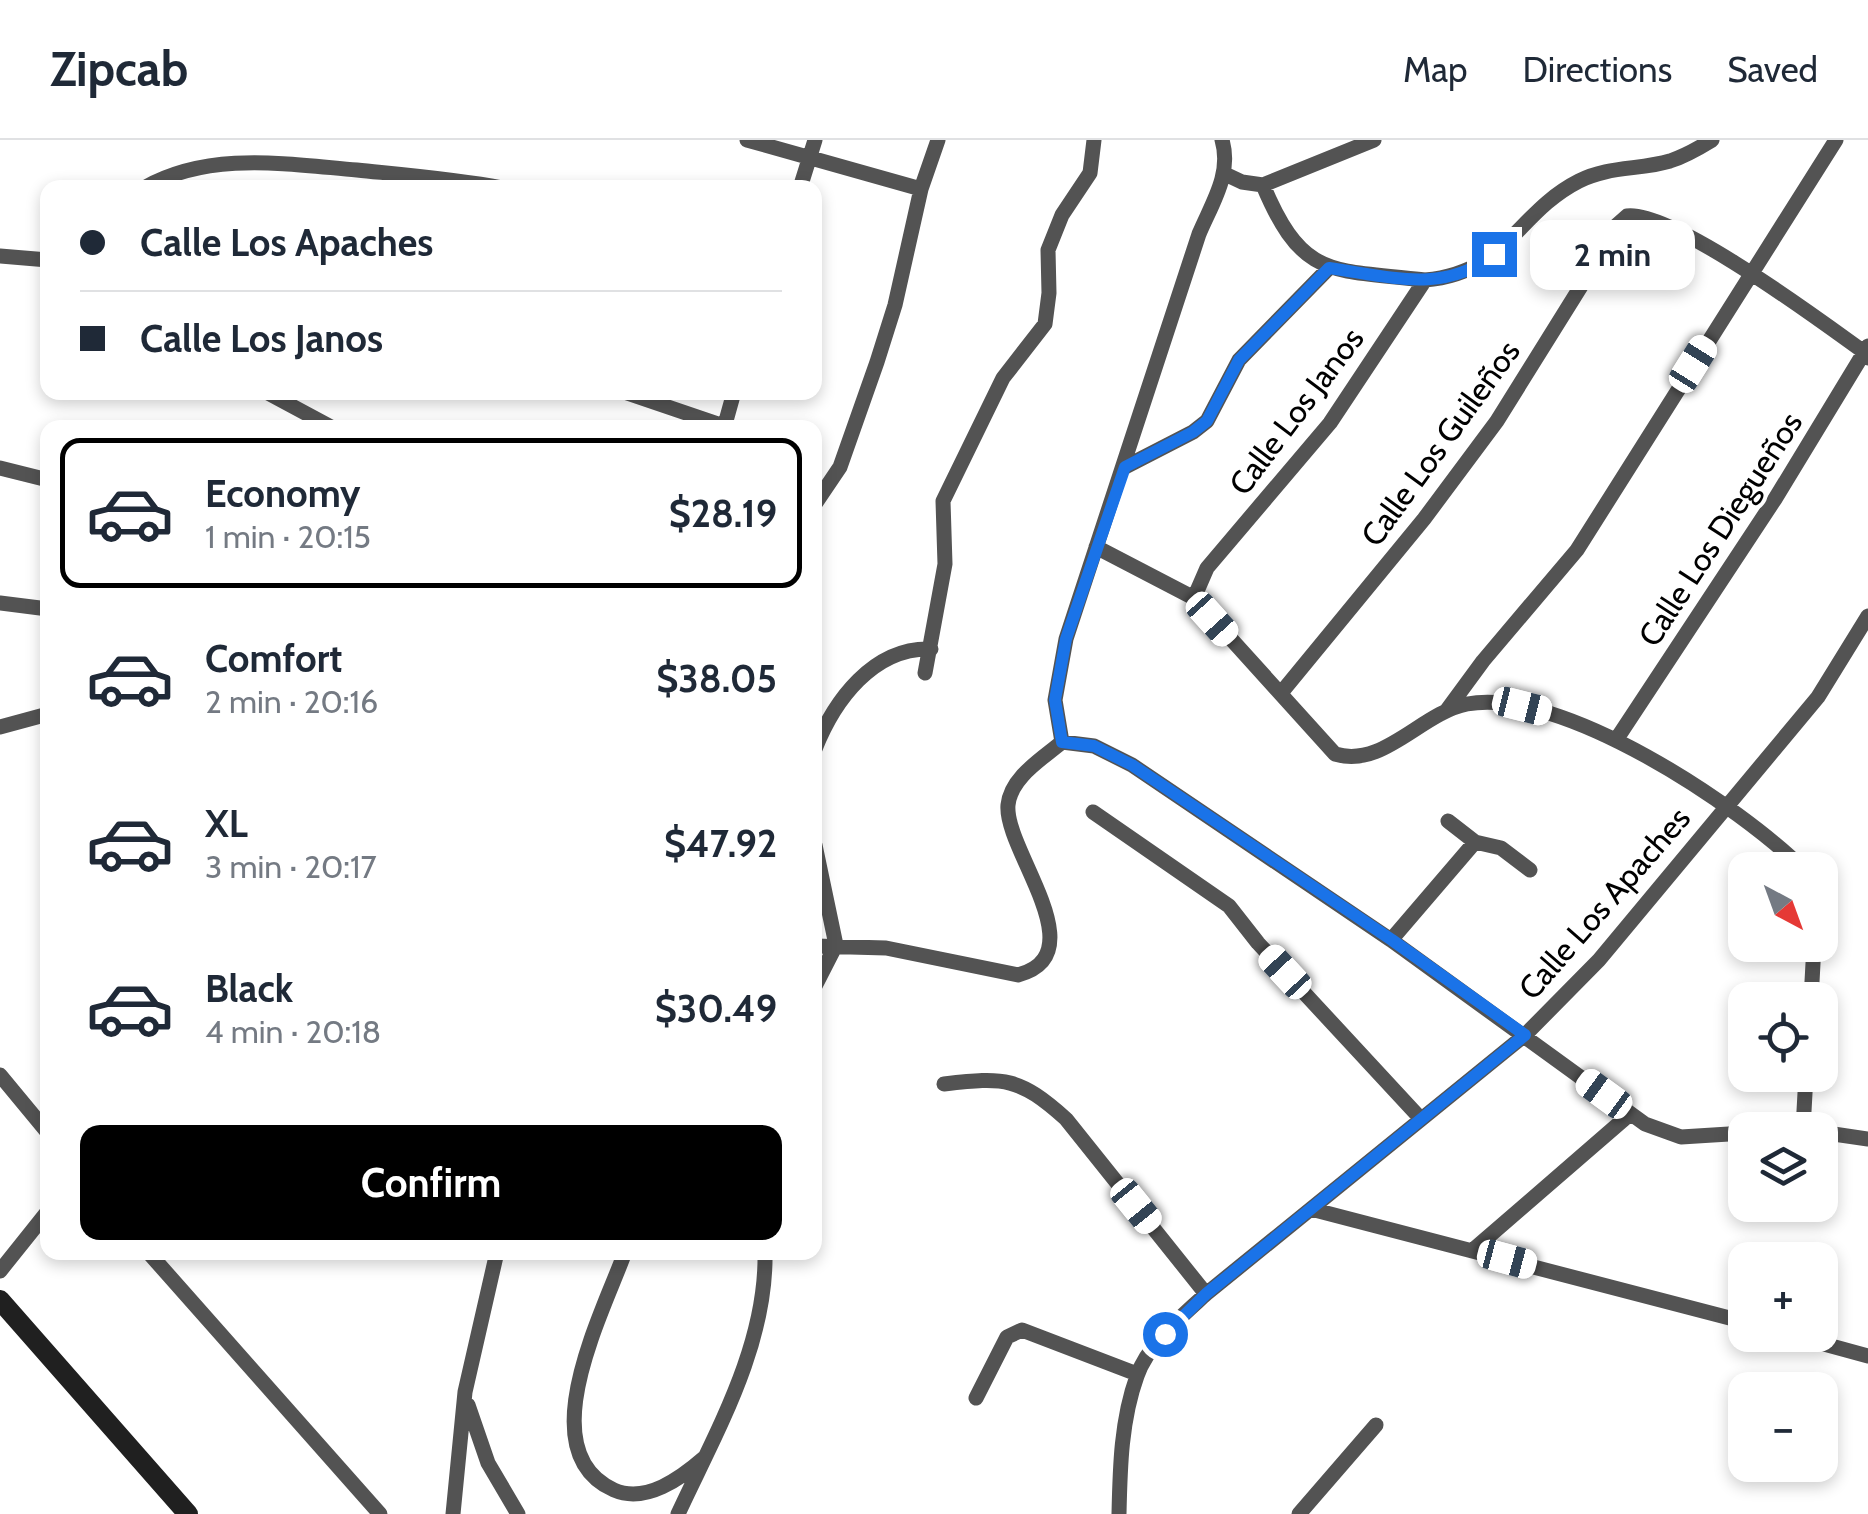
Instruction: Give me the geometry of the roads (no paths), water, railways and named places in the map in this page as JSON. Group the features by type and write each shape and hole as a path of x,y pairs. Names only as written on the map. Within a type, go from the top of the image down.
{"street":[{"path":"747,140 920,189"},
{"path":"802,180 814,140"},
{"path":"822,494 840,467 878,362 920,189 938,140"},
{"path":"925,673 945,564 943,501 1003,378 1044,324 1049,293 1048,250 1062,215 1090,172 1094,140"},
{"path":"1062,742 1055,700 1066,639 1199,234 1225,174 1222,140"},
{"path":"1225,174 1263,185 1374,140"},
{"path":"1263,185 1274,210 1312,261 1329,268 1425,280 1452,278 1482,264 1575,182 1596,173 1670,161 1712,140"},
{"path":"1446,710 1578,550 1836,140"},
{"path":"162,180 179,172 237,162 456,180"},
{"name":"Calle Los Guileños","path":"1282,693 1424,519 1497,420 1583,283 1610,231 1627,216 1648,216 1751,272"},
{"path":"0,256 40,259"},
{"path":"1125,467 1207,421 1239,360 1329,268"},
{"path":"1751,272 1867,352"},
{"name":"Calle Los Janos","path":"1194,598 1207,568 1330,423 1425,280"},
{"name":"Calle Los Diegueños","path":"1616,740 1867,352"},
{"path":"281,400 319,420"},
{"path":"647,400 704,420"},
{"path":"0,468 40,478"},
{"path":"1096,547 1194,598 1335,754 1363,758 1423,721 1468,704 1522,706 1616,740 1724,806 1782,852"},
{"path":"0,603 40,608"},
{"name":"Calle Los Apaches","path":"1121,1514 1120,1456 1137,1374 1165,1334 1206,1294 1525,1035 1642,911 1724,806 1818,697 1868,616"},
{"path":"822,735 839,702 861,676 887,658 931,649"},
{"path":"0,727 40,716"},
{"path":"822,946 886,948 1018,975 1030,972 1047,950 1048,918 1009,819 1008,806 1020,778 1062,742 1094,746 1132,765 1392,940 1630,1114 1664,1133 1681,1137 1728,1134"},
{"path":"1093,812 1229,906 1258,943 1421,1119"},
{"path":"1448,821 1476,842 1501,848 1530,870"},
{"path":"1392,940 1476,842"},
{"path":"822,878 836,945 822,972"},
{"path":"0,1076 40,1124"},
{"path":"944,1084 1010,1082 1029,1088 1048,1103 1066,1119 1206,1294"},
{"path":"1473,1250 1630,1114"},
{"path":"1838,1134 1868,1138"},
{"path":"1311,1209 1728,1318"},
{"path":"0,1270 40,1221"},
{"path":"155,1260 380,1514"},
{"path":"452,1514 465,1392 495,1260"},
{"path":"622,1260 578,1384 572,1433 579,1455 596,1478 616,1491 640,1494 676,1480 704,1458"},
{"path":"678,1514 743,1369 760,1312 764,1260"},
{"path":"0,1300 188,1514"},
{"path":"976,1398 1007,1336 1022,1330 1137,1374"},
{"path":"1838,1348 1868,1356"},
{"path":"465,1392 470,1418 488,1463 518,1514"},
{"path":"1299,1514 1376,1425"}]}
